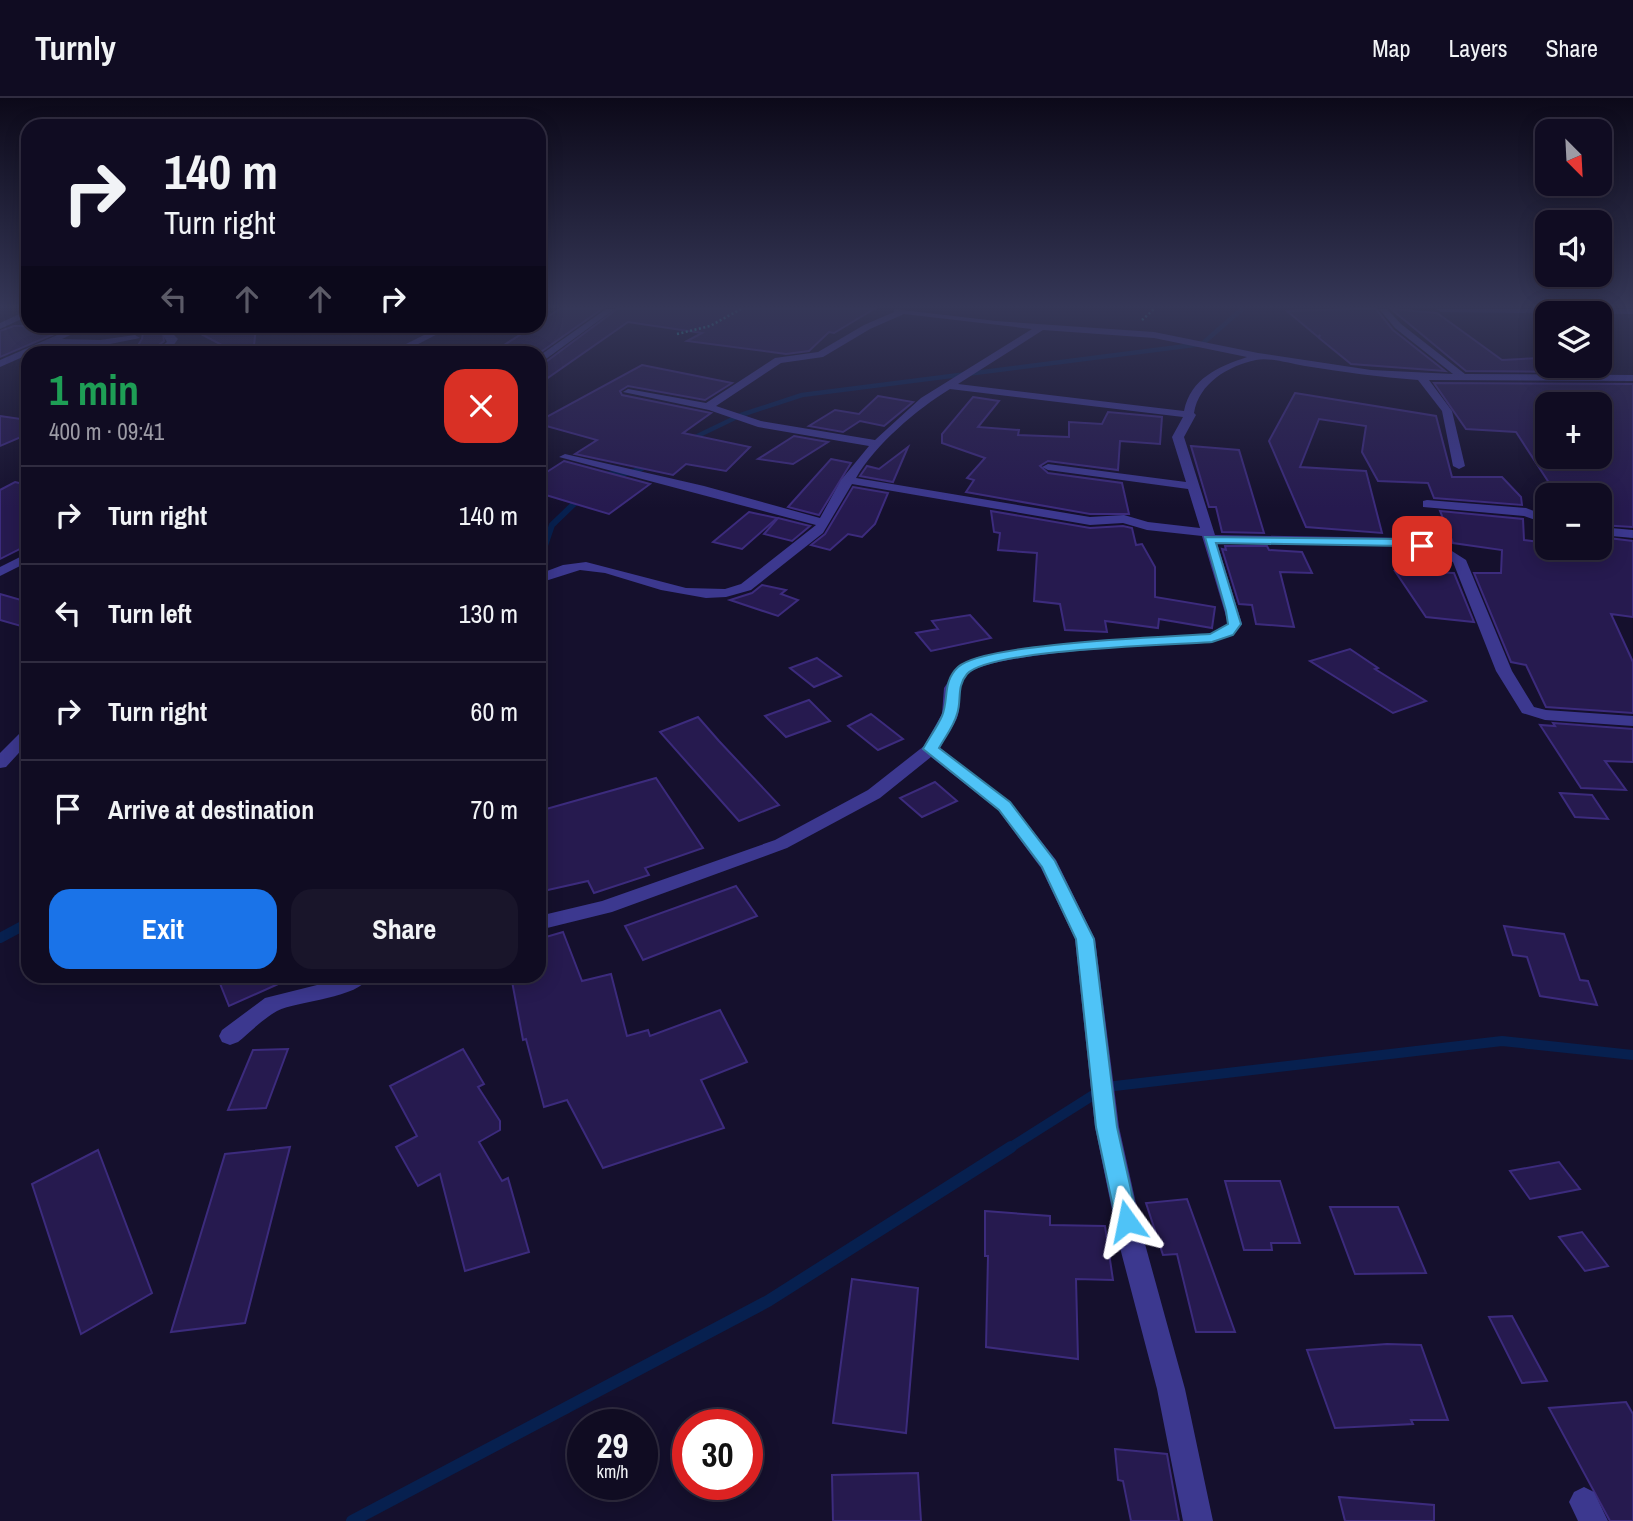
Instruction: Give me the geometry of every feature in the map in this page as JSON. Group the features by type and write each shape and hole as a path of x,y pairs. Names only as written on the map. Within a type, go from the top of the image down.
{"street":[{"path":"707,407 755,375"},
{"path":"546,576 569,567 585,566 676,590 703,594 733,593 746,587 819,530 847,480 877,444 925,400 965,375"},
{"path":"546,921 605,907 781,844 874,794 931,749 950,714 952,688 963,670 982,660 1061,648 1212,638 1228,632 1234,624 1232,611 1178,437 1190,422 1191,402 1200,387 1214,375"},
{"path":"1409,375 1633,378"},
{"path":"1421,377 1447,411 1459,466"},
{"path":"948,386 1191,415"},
{"path":"628,392 707,407 758,424 877,444"},
{"path":"565,457 700,489 823,523"},
{"path":"1048,467 1193,486"},
{"path":"847,480 1090,521 1124,519 1147,526 1208,536 1405,542 1439,549 1459,560 1504,671 1528,710 1545,715 1633,721"},
{"path":"1427,504 1526,512 1535,515"},
{"path":"1612,532 1633,534"},
{"path":"0,572 21,561"},
{"path":"0,763 21,741"},
{"path":"931,749 1004,806 1049,865 1085,939 1107,1127 1132,1244 1171,1389 1198,1521"},
{"path":"230,1036 272,1004 330,990 345,983"}],"building":[{"path":"623,375 694,375 732,383 705,400 628,386 620,391 622,395 711,413 683,433 750,447 726,471 686,464 673,475 575,454 597,440 546,426 546,417"},
{"path":"1434,383 1633,384 1633,527 1612,526 1612,483 1549,483 1540,469 1612,469 1612,392 1535,392 1535,461 1516,432 1466,429"},
{"path":"1295,393 1436,416 1452,477 1502,477 1521,497 1522,505 1434,498 1428,483 1378,481 1362,452 1366,426 1319,419 1300,467 1366,471 1382,533 1306,527 1269,441"},
{"path":"878,396 913,402 884,426 860,421 843,432 809,426 835,410 859,414"},
{"path":"973,397 999,401 978,427 1019,430 1018,435 1069,437 1069,422 1102,424 1108,412 1162,417 1160,444 1120,441 1118,470 1048,461 1040,466 1048,473 1122,483 1129,514 1090,514 966,492 974,480 967,478 985,458 942,443 942,434"},
{"path":"0,416 21,419 21,437 0,446"},
{"path":"794,436 828,442 793,464 758,459"},
{"path":"1191,446 1239,450 1264,533 1222,532 1216,507 1209,507"},
{"path":"908,447 893,482 860,476 867,466 879,469"},
{"path":"831,459 851,463 819,515 788,507"},
{"path":"564,461 650,484 609,514 546,495 546,473"},
{"path":"15,482 21,483 21,548 0,559 0,490"},
{"path":"853,487 888,493 875,524 862,537 848,534 830,550 811,545 825,534"},
{"path":"991,511 1090,528 1132,528 1136,545 1142,544 1155,567 1155,597 1215,607 1212,628 1159,619 1158,628 1105,621 1107,632 1065,630 1060,604 1034,601 1037,553 998,550 1000,533 994,532"},
{"path":"1440,511 1523,519 1524,540 1535,541 1535,560 1612,560 1612,538 1633,541 1633,617 1611,614 1633,662 1633,713 1546,707 1526,665 1511,662 1474,573 1501,573 1502,550 1453,543"},
{"path":"749,512 777,518 742,549 713,542"},
{"path":"778,518 810,526 792,541 764,534"},
{"path":"1225,546 1267,546 1269,550 1302,552 1312,573 1280,572 1294,627 1256,624 1252,605 1239,604 1222,549 1226,550"},
{"path":"1395,571 1454,573 1474,622 1426,617"},
{"path":"762,585 786,590 781,594 798,600 778,616 730,600 752,593"},
{"path":"0,594 21,600 21,626 0,620"},
{"path":"970,615 991,638 931,651 916,633 938,629 932,621"},
{"path":"1350,649 1378,668 1375,669 1426,701 1393,713 1310,661"},
{"path":"817,658 841,676 814,687 790,668"},
{"path":"809,700 830,721 786,737 765,716"},
{"path":"871,714 903,739 878,750 848,726"},
{"path":"698,717 779,805 739,821 660,732"},
{"path":"1553,723 1633,729 1633,762 1605,761 1626,790 1581,788 1540,725 1555,726"},
{"path":"656,778 703,848 645,868 649,875 594,893 588,881 546,890 546,809"},
{"path":"935,782 957,801 922,817 900,798"},
{"path":"1560,793 1592,795 1608,819 1575,817"},
{"path":"736,886 757,916 643,960 625,926"},
{"path":"1504,926 1564,934 1580,980 1588,981 1597,1005 1540,996 1527,957 1513,955"},
{"path":"563,932 582,981 611,974 627,1036 648,1030 650,1036 720,1010 747,1062 701,1080 724,1128 603,1168 567,1100 544,1107 526,1039 523,1040 512,983 546,983 546,937"},
{"path":"220,983 280,983 229,1006"},
{"path":"288,1049 266,1108 228,1110 253,1050"},
{"path":"463,1049 484,1084 478,1087 500,1121 500,1130 479,1142 502,1181 508,1178 529,1252 465,1271 440,1174 418,1186 396,1147 417,1136 390,1086"},
{"path":"290,1147 245,1323 171,1332 225,1154"},
{"path":"98,1150 152,1293 81,1334 32,1184"},
{"path":"1559,1162 1580,1189 1530,1199 1510,1171"},
{"path":"1225,1181 1280,1181 1300,1243 1271,1243 1272,1250 1244,1250"},
{"path":"1187,1199 1235,1332 1196,1332 1177,1254 1163,1255 1146,1203"},
{"path":"1330,1207 1398,1207 1426,1273 1355,1274"},
{"path":"985,1211 1050,1216 1050,1225 1105,1226 1113,1280 1076,1279 1078,1359 986,1347 988,1256 985,1256"},
{"path":"1582,1232 1608,1266 1585,1271 1559,1237"},
{"path":"852,1279 918,1288 906,1433 833,1423"},
{"path":"1512,1316 1547,1381 1522,1383 1489,1317"},
{"path":"1387,1344 1421,1345 1448,1420 1411,1420 1413,1424 1335,1428 1307,1350"},
{"path":"1626,1402 1633,1414 1633,1521 1610,1521 1549,1408"},
{"path":"1115,1449 1167,1454 1179,1521 1131,1521 1123,1481 1118,1480"},
{"path":"918,1473 921,1521 833,1521 832,1475"},
{"path":"1339,1497 1434,1505 1434,1521 1345,1521"}],"waterway":[{"path":"687,441 741,415 802,395 956,375"},
{"path":"604,475 634,472 649,464"},
{"path":"546,543 552,525 580,498"},
{"path":"0,938 21,927"},
{"path":"1008,1149 1106,1087 1502,1041 1633,1055"},
{"path":"352,1521 768,1301 1011,1147"}],"route":[{"path":"1127,1221 1107,1127 1085,939 1049,865 1004,806 931,749 950,714 952,688 963,670 982,660 1061,648 1212,638 1228,632 1234,624 1232,611 1209,539 1405,542 1422,546"}]}
